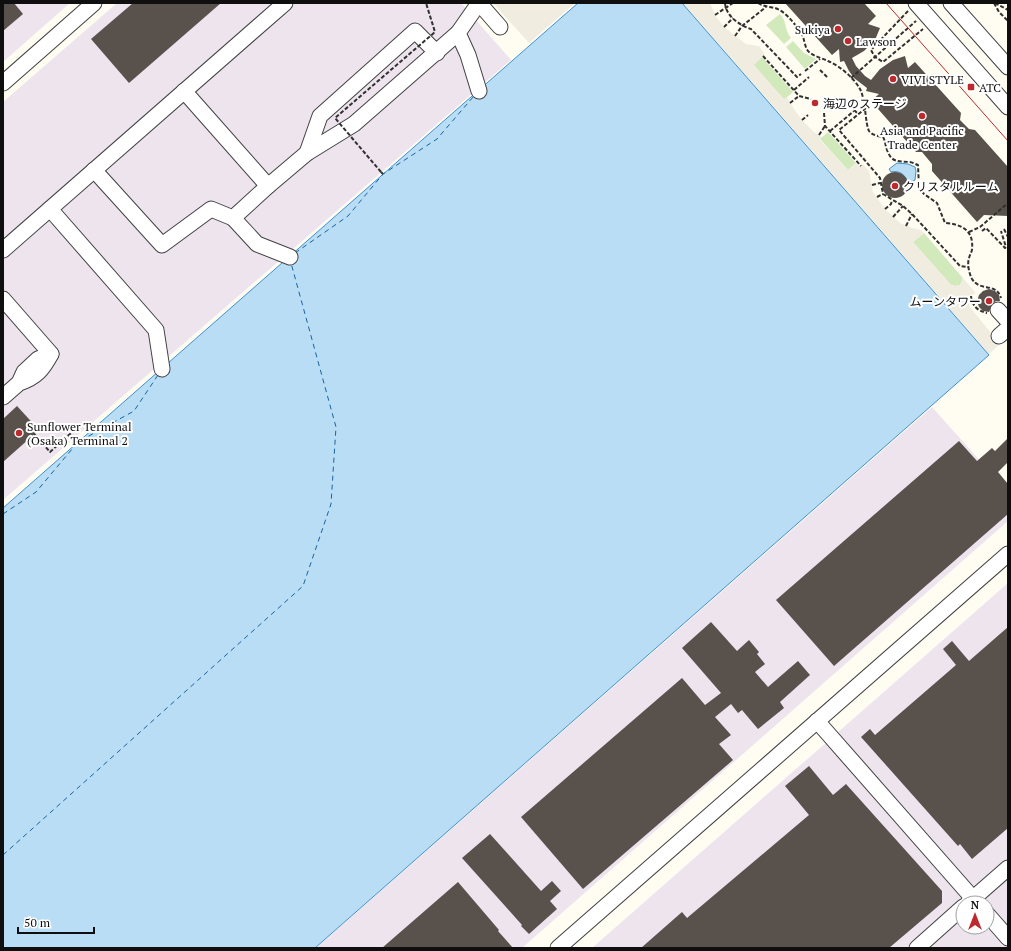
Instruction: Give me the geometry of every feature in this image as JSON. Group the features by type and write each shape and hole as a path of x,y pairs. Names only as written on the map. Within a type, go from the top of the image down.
{"street":[{"path":"3,83 94,3"},
{"path":"3,250 285,3"},
{"path":"233,218 307,153 354,124 437,53 458,33 479,3 500,27"},
{"path":"928,25 952,3 1008,67"},
{"path":"917,9 928,25 1008,107"},
{"path":"307,153 320,116 415,31 437,53"},
{"path":"458,33 468,55 478,91"},
{"path":"184,91 268,186"},
{"path":"94,170 162,245 211,209 233,218 257,244 290,256"},
{"path":"50,210 156,330 162,369"},
{"path":"3,299 51,354 45,366 30,380 18,383 3,397"},
{"path":"998,308 1008,321"},
{"path":"558,948 1008,554"},
{"path":"817,721 963,895"},
{"path":"979,895 1008,868"},
{"path":"916,948 955,916"},
{"path":"995,923 1008,938"}],"path":[{"path":"383,174 335,118 435,32 426,3"},
{"path":"725,3 726,9 733,18 742,26 751,28 797,78 801,74"},
{"path":"715,16 733,3"},
{"path":"758,3 784,13 804,37 807,51 834,65 851,78 860,89 866,108 869,130 874,135 883,137 887,152 892,159 899,162 911,162 918,165 919,188 924,194 937,203 945,223 963,226 970,232 972,250 968,259 968,267 972,279 980,286 991,287 998,292 1001,297 998,308 988,314 975,308 971,296"},
{"path":"994,3 1008,10"},
{"path":"994,3 999,12 1008,22"},
{"path":"736,36 742,26 766,7"},
{"path":"917,9 871,50 875,57 883,62 928,25"},
{"path":"851,78 875,57 917,9"},
{"path":"724,27 733,18"},
{"path":"764,56 800,96 811,99"},
{"path":"805,70 820,58"},
{"path":"820,70 828,78"},
{"path":"794,90 809,78"},
{"path":"790,103 800,96"},
{"path":"846,100 858,114"},
{"path":"866,108 839,130 880,178 880,183 884,194 903,206 912,214 960,266 968,267"},
{"path":"830,131 854,110"},
{"path":"819,135 825,126 824,113"},
{"path":"802,120 808,115"},
{"path":"825,126 861,166"},
{"path":"872,185 880,183"},
{"path":"877,197 884,194"},
{"path":"885,209 891,204 892,200"},
{"path":"970,232 980,227 1008,203"},
{"path":"893,217 903,206"},
{"path":"906,226 912,214"},
{"path":"982,232 986,228 1005,248 1006,247 1001,231"},
{"path":"1004,229 1008,238"},
{"path":"34,434 50,452 70,434 78,442"}],"shaded area":[{"path":"3,3 70,3 3,62"},
{"path":"117,3 461,3 511,60 3,500 3,102"},
{"path":"493,3 575,3 529,43"},
{"path":"683,3 710,3 715,15 724,27 746,44 759,46 765,54 754,65 784,99 787,97 802,120 814,132 822,137 820,140 848,170 856,163 859,167 863,164 869,171 873,192 885,209 900,223 921,230 924,233 913,242 951,285 960,285 962,277 975,292 975,294 967,296 970,307 1000,344 989,354"},
{"path":"932,407 1008,492 1008,521 522,948 316,948"},
{"path":"1008,583 1008,948 592,948"}],"green space":[{"path":"780,14 784,19 787,31 791,38 784,44 766,25"},
{"path":"793,41 804,53 816,59 805,69 786,47"},
{"path":"762,57 793,92 784,100 753,65"},
{"path":"828,132 856,163 848,170 820,139"},
{"path":"924,233 962,277 960,285 951,285 913,242"}],"water":[{"path":"578,3 682,3 989,355 315,948 3,948 3,508"},
{"path":"897,163 908,164 915,167 915,180 908,184 906,178 902,174 891,172 889,169"}],"building":[{"path":"3,3 14,3 23,14 3,31"},
{"path":"133,3 221,3 129,83 91,39"},
{"name":"Asia and Pacific Trade Center","path":"785,3 864,3 876,16 868,24 880,28 875,40 864,51 852,58 856,66 871,80 880,69 893,60 905,56 908,68 915,62 961,113 960,120 969,129 975,130 1008,167 1008,216 984,215 977,222 932,171 932,164 922,152 916,152 871,101 879,94 866,91 867,88 854,78 844,61 840,62 839,49 832,55"},
{"name":"クリスタルルーム","path":"895,172 904,176 908,185 904,194 895,198 886,194 882,185 886,176"},
{"name":"ムーンタワー","path":"989,289 995,291 999,295 1000,301 996,301 992,304 989,312 983,311 979,307 977,301 979,295 983,291"},
{"name":"Sunflower Terminal (Osaka) Terminal 2","path":"17,406 39,430 3,462 3,419"},
{"path":"1008,438 1008,462 998,472 1008,484 1008,514 834,666 776,600 959,441 977,461 992,448 995,451"},
{"path":"711,622 737,651 749,640 759,652 757,654 765,664 755,672 768,687 798,661 810,675 780,702 784,708 758,729 742,710 738,713 731,704 715,717 731,735 719,744 733,760 583,889 521,817 682,678 705,705 721,693 682,648"},
{"path":"1008,627 1008,828 972,859 960,844 958,846 861,737 870,729 875,735 956,665 943,649 952,641 969,661"},
{"path":"809,766 833,795 846,784 942,891 942,903 889,948 641,948 682,912 687,918 809,815 785,786"},
{"path":"490,834 541,891 552,881 561,891 550,901 557,909 529,934 462,858"},
{"path":"458,882 513,948 382,948"}],"ferry route":[{"path":"295,253 348,216 383,174 437,139 474,96"},
{"path":"3,855 303,586 331,504 336,427 291,263"},
{"path":"3,514 36,492 78,442 134,411 158,375"}],"tram line":[{"path":"886,3 1008,141"}],"place":[{"name":"Sukiya","path":"838,29"},
{"name":"Lawson","path":"848,41"},
{"name":"VIVI STYLE","path":"893,79"},
{"name":"ATC","path":"971,87"},
{"name":"海辺のステージ","path":"815,103"},
{"name":"Asia and Pacific Trade Center","path":"922,116"},
{"name":"クリスタルルーム","path":"895,186"},
{"name":"ムーンタワー","path":"989,301"},
{"name":"Sunflower Terminal (Osaka) Terminal 2","path":"19,433"}]}
